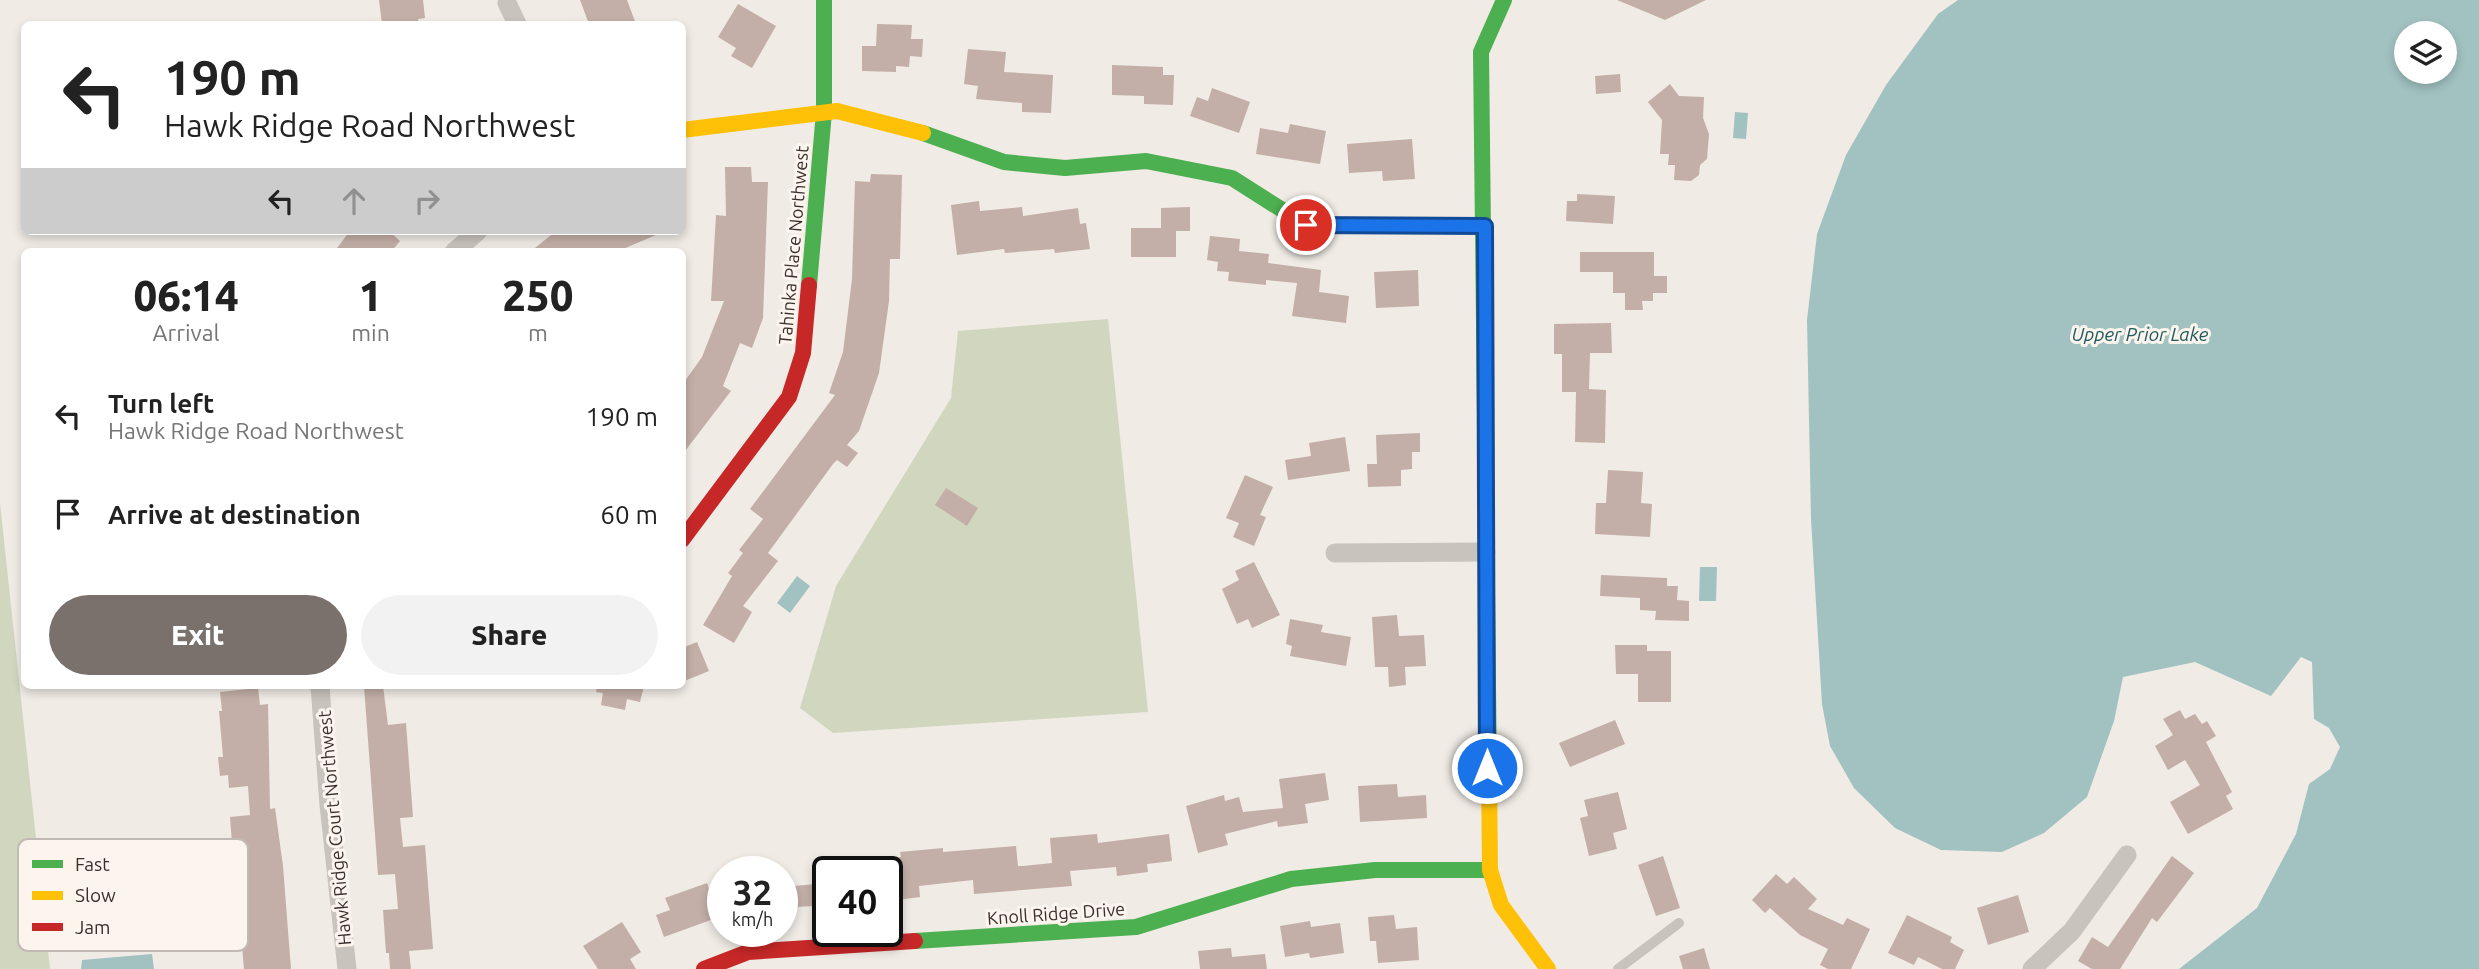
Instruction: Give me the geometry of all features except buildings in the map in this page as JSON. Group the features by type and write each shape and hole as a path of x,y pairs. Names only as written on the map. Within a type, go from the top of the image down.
{"street":[{"name":"Tahinka Place Northwest","path":"686,535 789,397 800,364 824,112 824,0"},
{"path":"1504,0 1481,52 1490,870 1501,905 1548,969"},
{"path":"508,3 516,21"},
{"path":"686,129 837,111 926,134 1004,163 1065,168 1146,161 1232,178 1306,225 1485,226"},
{"path":"459,248 473,235"},
{"path":"1335,553 1486,552"},
{"name":"Hawk Ridge Court Northwest","path":"320,689 329,805 347,969"},
{"path":"2032,969 2072,931 2127,856"},
{"name":"Knoll Ridge Drive","path":"705,969 748,952 1136,927 1291,879 1375,870 1490,870"}],"lane":[{"path":"1618,969 1679,923"}],"green space":[{"path":"1108,319 1148,712 833,733 800,708 836,586 951,398 958,331"},
{"path":"0,503 36,839 18,839 18,951 48,951 50,969 0,969"}],"water":[{"name":"Upper Prior Lake","path":"1958,0 2479,0 2479,969 2179,969 2257,908 2296,834 2309,784 2330,769 2340,747 2329,728 2314,719 2312,662 2301,657 2271,696 2195,662 2123,677 2114,721 2087,797 2044,833 2002,852 1941,850 1895,828 1854,788 1830,746 1822,704 1811,519 1807,320 1817,234 1846,155 1886,85 1938,14"},
{"path":"1735,112 1748,113 1746,139 1733,138"},
{"path":"1700,567 1717,567 1716,601 1699,601"},
{"path":"797,576 810,586 790,613 777,603"},
{"path":"152,954 154,969 81,969 82,960"}],"traffic: fast":[{"path":"809,285 824,112 824,0"},
{"path":"1489,775 1481,52 1504,0"},
{"path":"923,133 1004,162 1065,168 1146,161 1232,178 1306,225 1484,226"},
{"path":"915,941 1136,927 1291,879 1375,870 1490,870"}],"traffic: slow":[{"path":"686,130 837,111 923,133"},
{"path":"1489,775 1490,870 1501,905 1548,969"}],"traffic: jam":[{"path":"686,535 789,397 803,353 809,285"},
{"path":"704,969 748,952 915,941"}],"route":[{"path":"1306,225 1485,226 1483,259 1487,768"}]}
